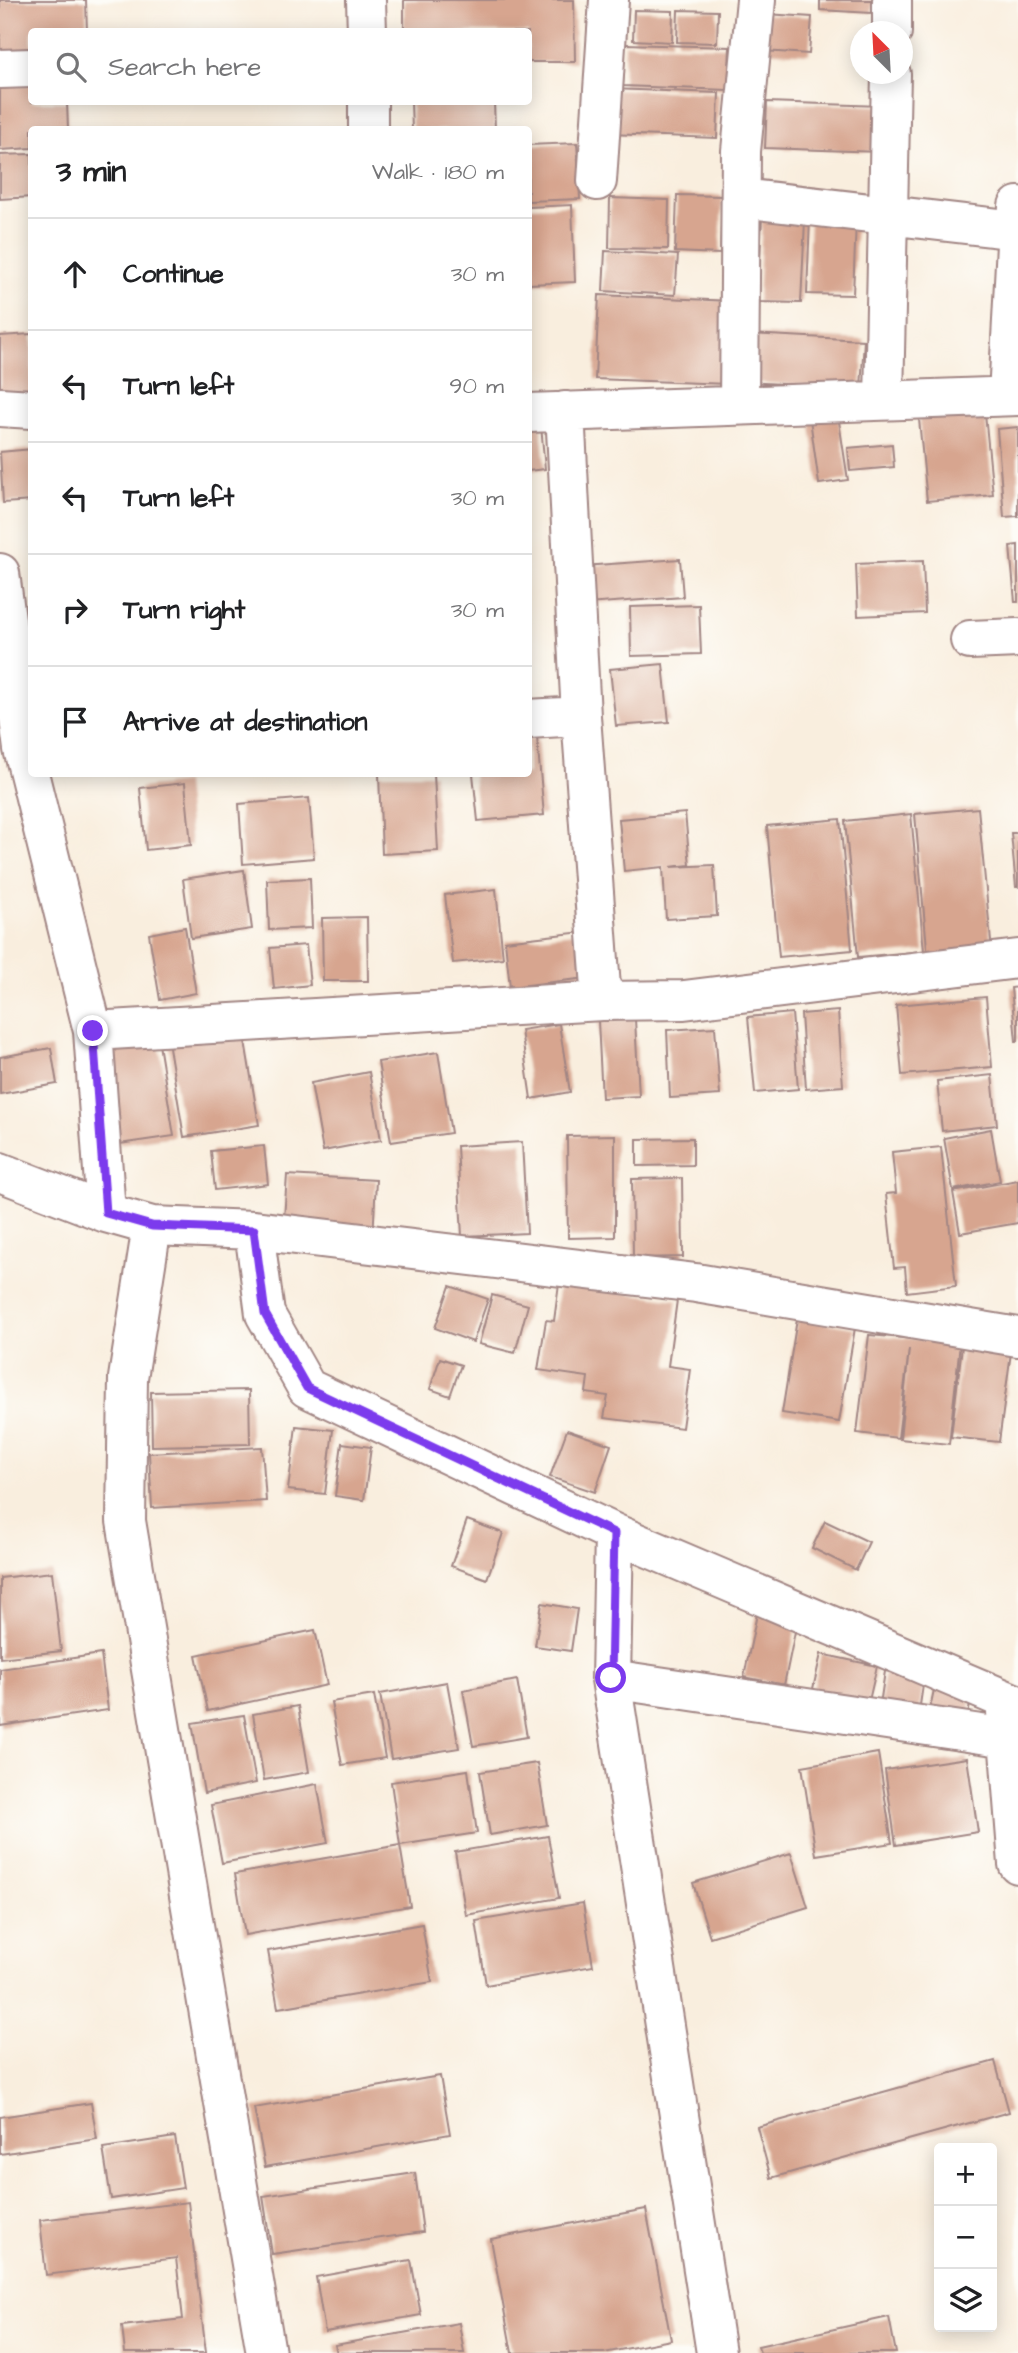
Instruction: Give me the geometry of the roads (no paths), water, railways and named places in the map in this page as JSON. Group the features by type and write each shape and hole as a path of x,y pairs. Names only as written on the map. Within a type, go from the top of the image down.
{"street":[{"path":"366,0 367,28"},
{"path":"597,181 609,0"},
{"path":"739,405 741,151 756,0"},
{"path":"892,0 892,21"},
{"path":"0,69 28,68"},
{"path":"884,400 891,84"},
{"path":"368,105 368,126"},
{"path":"601,1001 581,716 547,412 1013,396 1017,218 888,216 741,198"},
{"path":"0,407 28,409"},
{"path":"12,593 18,750 93,1031 106,1213"},
{"path":"970,640 1018,638"},
{"path":"532,719 581,716"},
{"path":"93,1031 601,1001 684,1000 1018,959"},
{"path":"0,1172 106,1213 152,1226 254,1230 696,1283 1018,1337"},
{"path":"152,1226 128,1378 125,1521 266,2353"},
{"path":"254,1230 265,1314 307,1388 614,1533 1010,1714"},
{"path":"614,1533 611,1678 716,2353"},
{"path":"611,1678 1010,1714"},
{"path":"1010,1714 1018,1864"}]}
